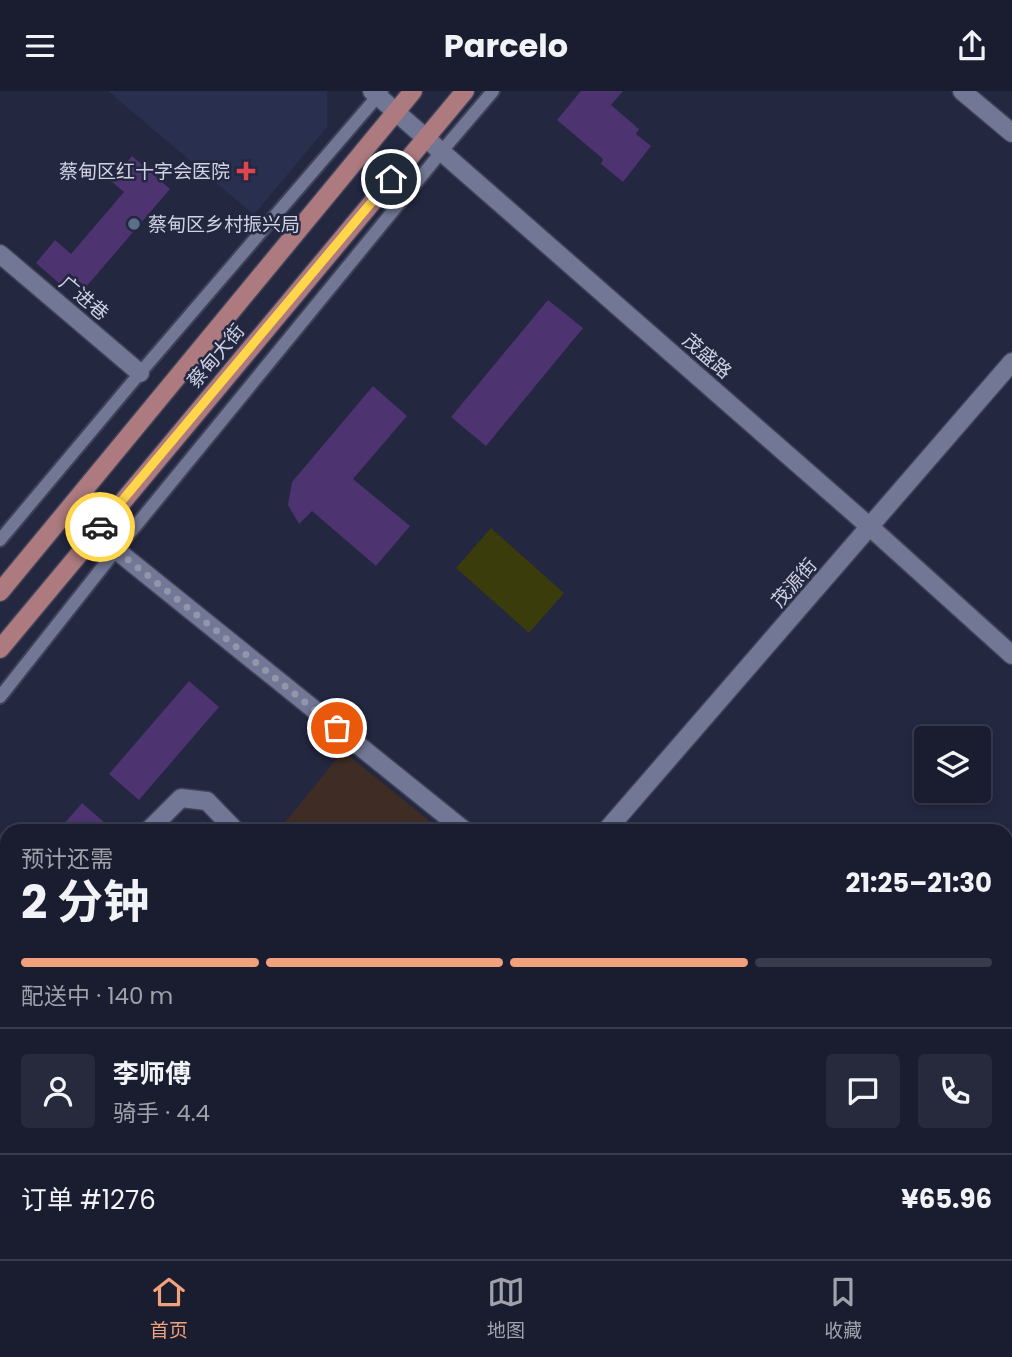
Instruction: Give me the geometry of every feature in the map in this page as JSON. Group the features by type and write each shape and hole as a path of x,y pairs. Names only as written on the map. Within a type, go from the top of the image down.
{"main road":[{"name":"蔡甸大街","path":"0,592 413,91"},
{"name":"蔡甸大街","path":"0,649 466,91"}],"street":[{"path":"962,91 1012,133"},
{"name":"茂盛路","path":"378,93 396,112 870,527 1012,655"},
{"name":"广进巷","path":"0,254 140,373"},
{"name":"茂源街","path":"612,824 1012,362"},
{"path":"95,533 456,824"},
{"path":"155,824 181,798 207,801 229,824"}],"lane":[{"path":"0,697 116,550 493,91"},
{"path":"0,540 378,93"}],"shaded area":[{"name":"蔡甸区红十字会医院","path":"108,91 327,91 327,127 254,215"},
{"path":"491,528 564,593 529,633 456,568"},
{"path":"343,751 433,824 284,824"}],"building":[{"path":"581,91 623,91 611,105 639,129 636,134 651,146 623,182 601,164 603,159 557,120"},
{"path":"132,156 170,189 86,287 69,273 60,284 36,263 55,240 71,254 124,192 111,181"},
{"path":"548,300 583,328 486,446 451,417"},
{"path":"373,386 407,416 353,479 410,526 376,566 312,511 299,524 288,505 292,482"},
{"path":"189,681 219,707 139,800 109,774"},
{"path":"82,803 106,824 64,824"}],"way so far":[{"path":"100,527 95,533 337,728"}],"place":[{"name":"蔡甸区红十字会医院","path":"246,171"},
{"name":"蔡甸区乡村振兴局","path":"134,224"}],"route":[{"path":"100,527 391,179"}]}
